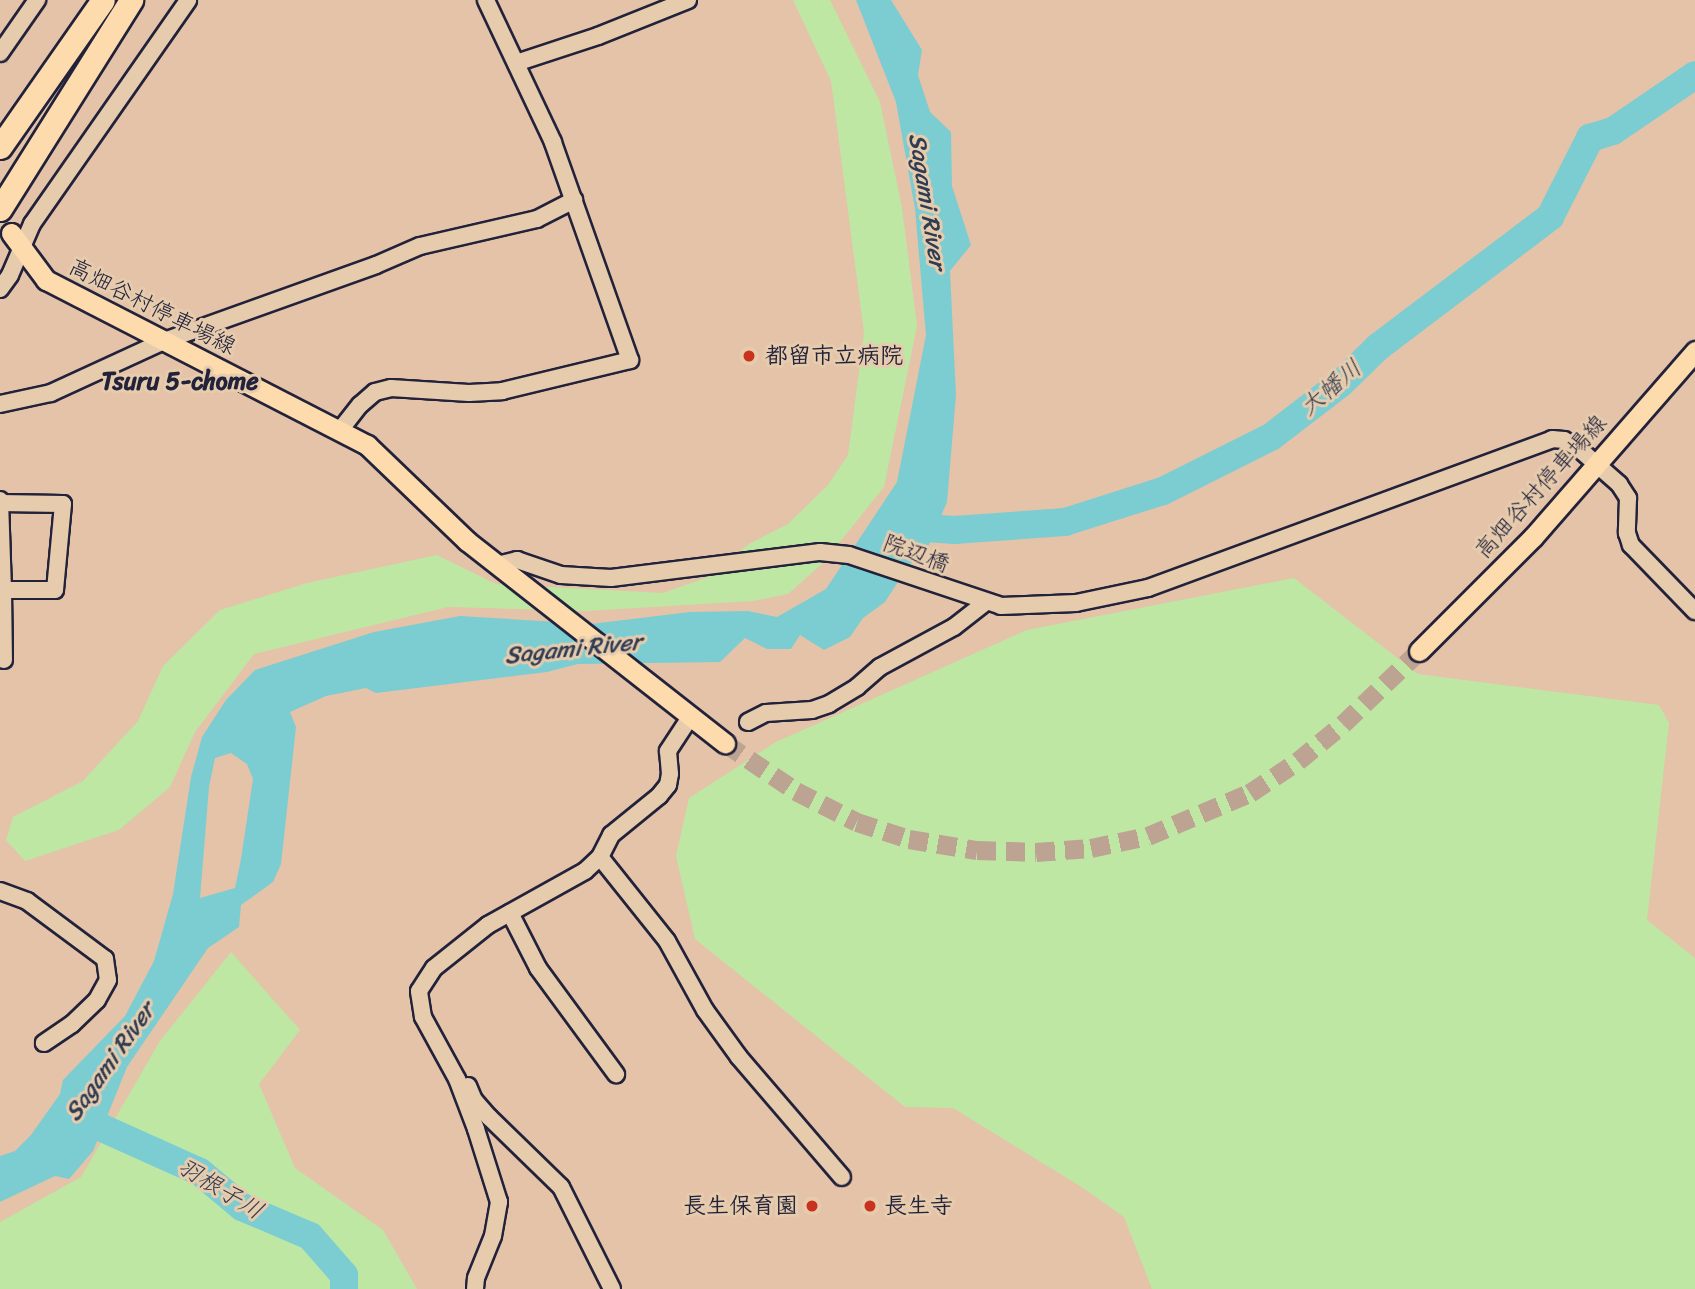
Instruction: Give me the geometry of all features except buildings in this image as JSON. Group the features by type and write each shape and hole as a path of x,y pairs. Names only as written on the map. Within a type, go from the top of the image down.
{"highway":[{"path":"0,147 103,0"},
{"path":"0,183 130,0"},
{"path":"0,209 130,0"}],"main road":[{"name":"高畑谷村停車場線","path":"10,233 46,281 341,429 366,445 428,505 497,565 687,713"},
{"name":"高畑谷村停車場線","path":"1419,651 1533,537 1695,351"},
{"path":"687,713 725,743"}],"street":[{"path":"0,53 37,0"},
{"path":"0,289 22,251 32,224 188,0"},
{"path":"341,429 360,405 375,392 383,390 502,391 630,360 553,142 486,0"},
{"path":"516,63 598,36 688,0"},
{"path":"0,404 51,393 164,341 376,265 420,246 537,219 574,200"},
{"name":"院辺橋","path":"497,565 517,560 561,575 611,578 820,552 849,555 968,597 1016,608 1076,603 1148,588 1552,439 1564,440 1619,484 1628,498 1626,533 1631,545 1695,611"},
{"path":"1,590 55,590 62,505 0,501 1,590 4,660"},
{"path":"748,722 766,713 812,710 829,704 857,687 880,667 954,627 986,602"},
{"path":"475,1289 476,1278 493,1236 499,1202 477,1129 451,1068 423,1017 419,991 434,968 488,925 586,871 600,857 611,835 659,796 667,785 670,774 668,751 687,713"},
{"path":"600,857 667,941 705,1010 738,1057 842,1177"},
{"path":"0,891 27,901 105,959 108,980 97,1000 72,1024 44,1043"},
{"path":"510,913 538,968 616,1074"},
{"path":"451,1068 463,1073 474,1100 561,1187 612,1289"}],"green space":[{"path":"793,0 830,0 880,102 902,208 917,326 884,487 823,563 788,594 753,601 586,611 448,607 254,654 195,732 170,787 119,830 25,861 6,840 13,817 83,781 138,721 163,666 220,610 307,583 437,555 496,584 663,593 705,578 749,544 788,524 828,485 848,455 864,333 831,81"},
{"path":"1294,578 1418,674 1659,705 1669,723 1647,920 1695,958 1695,1289 1152,1289 1124,1217 1083,1188 953,1108 905,1107 695,939 676,856 689,798 776,742 1027,630"},
{"path":"231,952 300,1030 259,1084 295,1168 383,1230 417,1289 0,1289 0,1222 81,1177 160,1041"}],"water":[{"name":"Sagami River","path":"856,0 891,0 922,50 918,75 930,112 951,132 952,186 971,245 950,271 956,395 947,502 925,554 909,565 885,602 863,618 850,637 824,650 800,635 791,649 767,649 745,638 720,662 578,664 547,672 376,693 366,688 326,696 290,712 296,727 281,864 273,882 241,905 239,927 208,948 127,1067 93,1151 69,1179 55,1176 0,1202 0,1156 15,1151 31,1135 60,1094 63,1080 125,1016 154,961 173,894 191,777 202,737 226,700 255,670 374,632 460,616 591,624 690,612 748,611 777,617 826,589 897,482 926,335 915,209 896,102","holes":["231,753 247,764 253,779 235,888 200,898 209,787 215,758"]}],"waterway":[{"name":"大幡川","path":"899,526 954,530 1065,522 1163,491 1271,437 1341,383 1378,347 1550,217 1590,138 1613,131 1695,75"},
{"name":"羽根子川","path":"71,1114 200,1172 242,1207 310,1236 344,1275 344,1289"}],"tunnel":[{"path":"725,743 796,791 857,822 909,839 977,850 1036,852 1091,848 1148,836 1250,793 1298,761 1343,724 1419,651"}],"place":[{"name":"都留市立病院","path":"749,356"},
{"name":"長生保育園","path":"812,1206"},
{"name":"長生寺","path":"870,1206"}],"district":[{"name":"Tsuru 5-chome","path":"180,382"}]}
